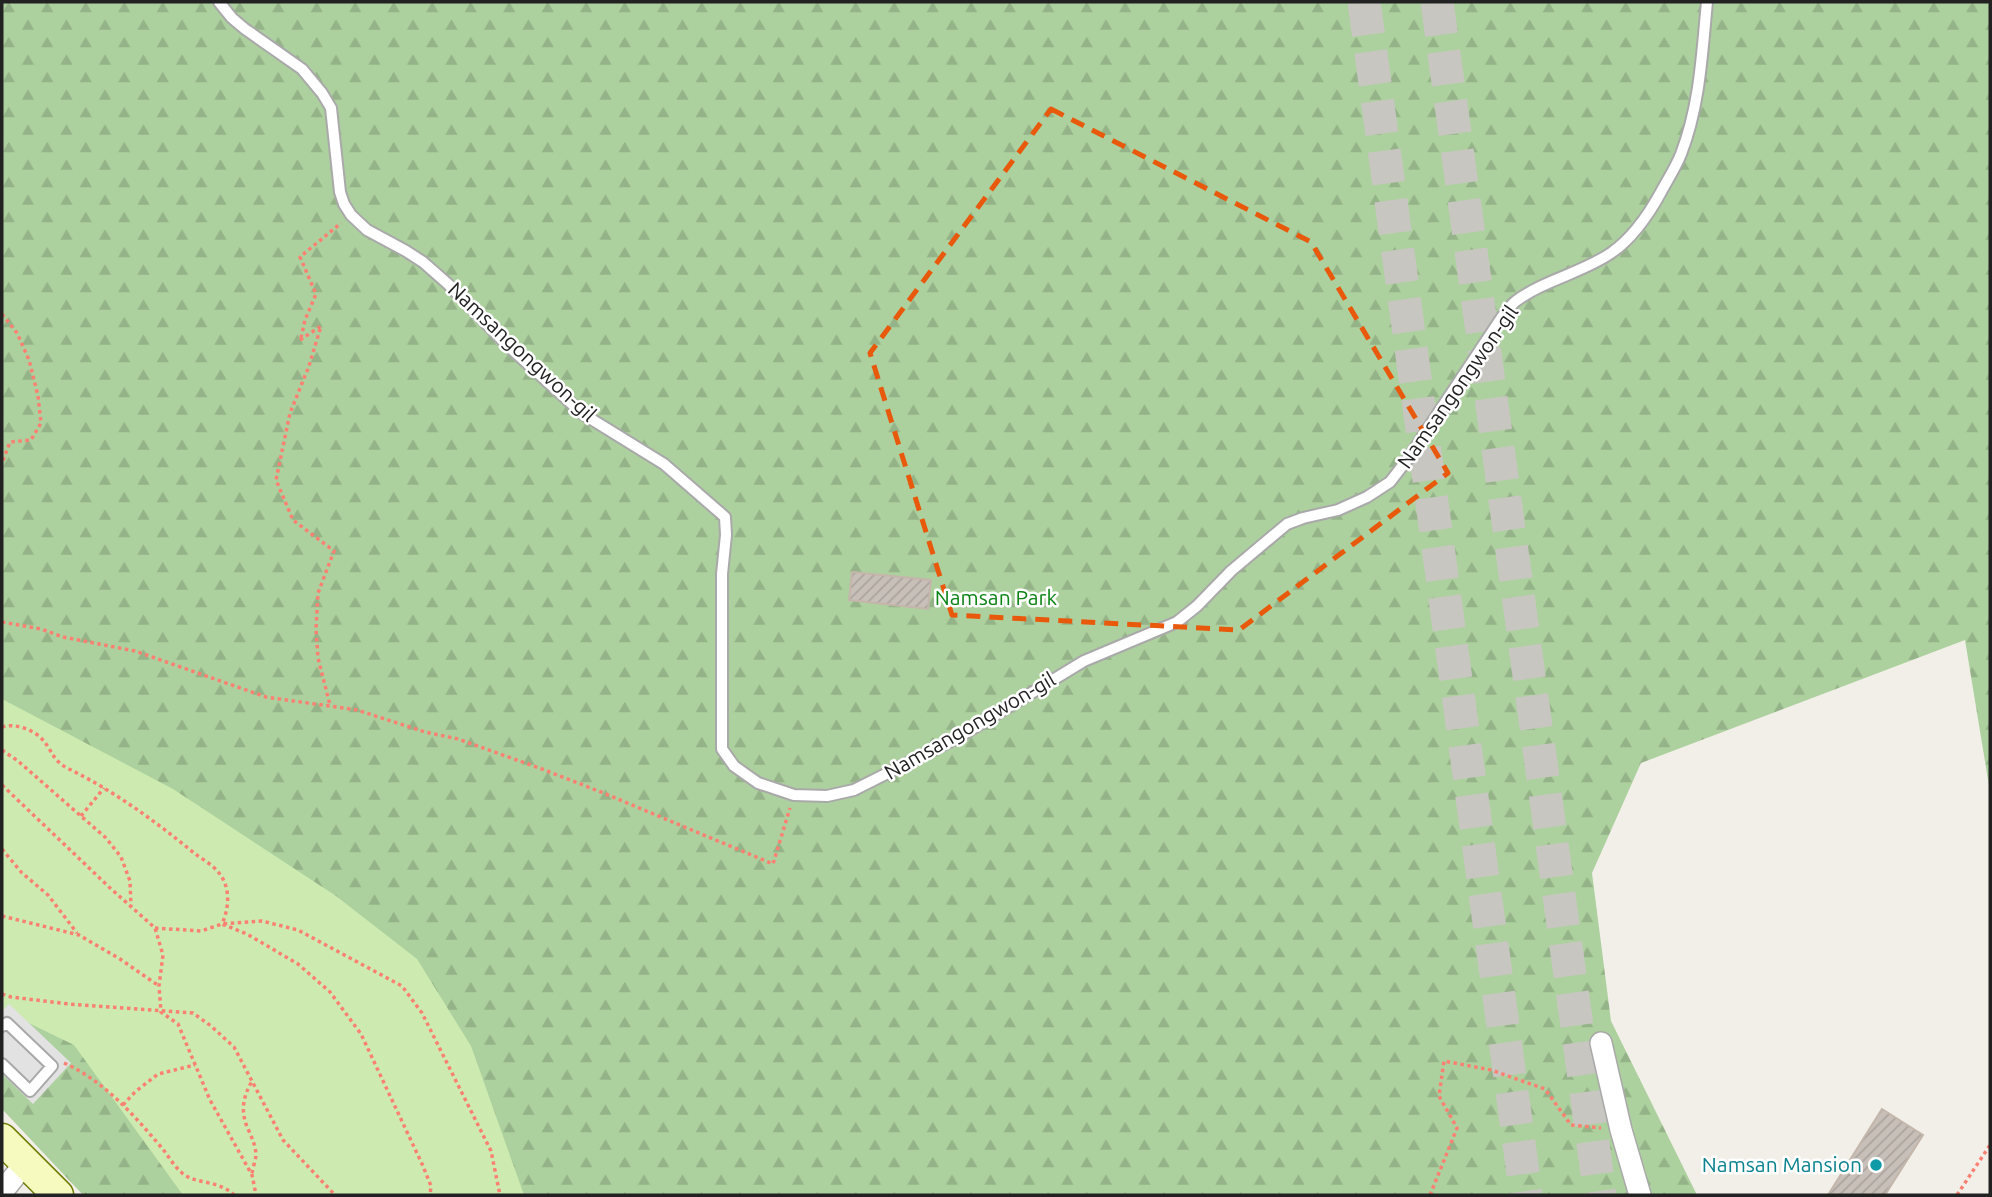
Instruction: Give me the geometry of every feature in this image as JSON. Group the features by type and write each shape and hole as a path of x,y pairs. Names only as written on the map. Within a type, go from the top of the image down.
{"main road":[{"path":"2,1139 58,1195"}],"street":[{"path":"1601,1043 1621,1130 1640,1195"},
{"path":"2,1192 26,1162"}],"lane":[{"path":"219,2 245,29 302,69 322,93 331,108 340,192 351,215"},
{"name":"Namsangongwon-gil","path":"351,215 367,230 423,262 506,344 583,414 664,464 725,517 722,574 722,749 734,766 758,783 794,796 827,796 854,790 959,737 1084,661 1177,622 1231,571 1287,524 1338,510 1367,497 1390,482 1513,303 1526,294 1614,252 1639,228 1681,156 1692,120 1700,82 1707,2"},
{"path":"2,1026 8,1023 52,1066 30,1091 2,1064"}],"path":[{"path":"330,705 318,658 316,629 318,593 334,551 293,520 276,480 290,412 309,366 321,326 300,340 316,294 300,257 351,215"},
{"path":"2,314 17,332 29,360 38,396 41,423 31,440 10,442 2,463"},
{"path":"2,622 135,651 266,697 368,713 425,732 458,739 542,769 773,864 794,796"},
{"path":"2,727 9,725 29,730 42,738 59,764 104,788 157,823 219,873 226,887 228,904 222,924"},
{"path":"2,750 106,838 121,858 130,881 131,907"},
{"path":"2,785 155,928 163,955 159,986 161,1012"},
{"path":"81,816 104,788"},
{"path":"2,796 10,793"},
{"path":"2,849 22,873 48,895 79,935"},
{"path":"2,916 79,935 120,958 159,986"},
{"path":"155,928 201,931 222,924 262,920 298,930 402,986 422,1013 491,1151 499,1195"},
{"path":"222,924 247,934 298,964 330,992 366,1045 423,1166 431,1186 430,1195"},
{"path":"2,994 58,1002 192,1013 234,1047 283,1140 335,1195"},
{"path":"161,1012 178,1024 210,1100 252,1175 256,1195"},
{"path":"1430,1195 1457,1128 1439,1096 1444,1061 1491,1070 1545,1089 1571,1125 1621,1130"},
{"path":"52,1066 64,1063 95,1080 123,1105 183,1174 213,1182 234,1195"},
{"path":"123,1105 158,1074 195,1065"},
{"path":"252,1175 256,1156 254,1141 246,1125 242,1106 253,1080"},
{"path":"1956,1195 1990,1145"}],"highlighted area":[{"path":"1051,109 1311,242 1448,473 1239,630 952,615 870,353"}],"green space":[{"name":"Namsan Park","path":"2,2 1990,2 1990,792 1965,640 1641,763 1592,873 1611,1021 1697,1195 83,1195 2,1109"},
{"path":"2,699 173,789 336,896 417,959 471,1046 524,1195 183,1195 74,1045 2,1010"}],"shaded area":[{"path":"9,1004 71,1063 33,1104 2,1074 2,1011"}],"building":[{"path":"852,572 931,580 928,609 849,600"},
{"name":"Namsan Mansion","path":"1882,1109 1923,1135 1885,1195 1828,1195"}],"tunnel":[{"path":"1364,2 1526,1195"},
{"path":"1437,2 1600,1195"}],"place":[{"name":"Namsan Mansion","path":"1876,1165"}]}
